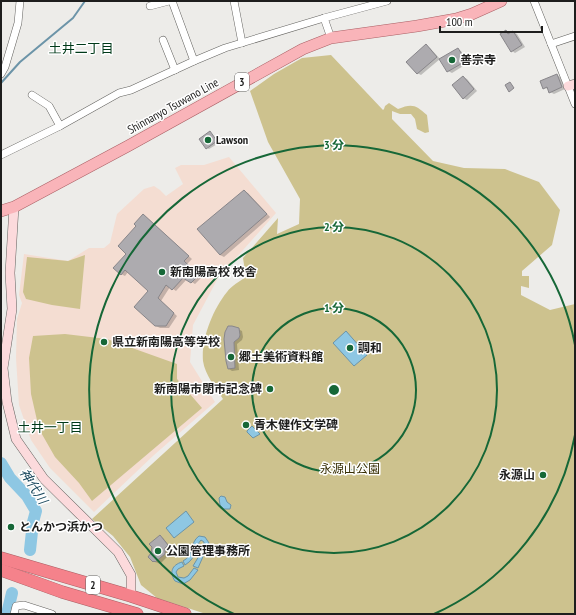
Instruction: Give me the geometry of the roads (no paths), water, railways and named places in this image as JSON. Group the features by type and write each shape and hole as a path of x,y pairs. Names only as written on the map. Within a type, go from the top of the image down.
{"highway":[{"name":"2","path":"1,558 131,596 185,614"},
{"name":"2","path":"1,570 62,592 131,613"},
{"path":"131,596 131,613"}],"main road":[{"name":"Shinnanyo Tsuwano Line","path":"1,211 14,208 303,49 332,38 444,21 472,14 501,1"}],"street":[{"path":"1,74 5,68 18,23 20,1"},
{"path":"150,6 170,1 194,61"},
{"path":"1,155 60,126 119,93 131,90 225,48 324,18 387,1"},
{"path":"534,1 550,44 572,85 575,104"},
{"path":"233,5 242,43"},
{"path":"324,18 332,38"},
{"path":"550,44 575,36"},
{"path":"163,40 175,70"},
{"path":"32,95 49,106 60,126"},
{"path":"14,208 10,273 12,309 3,368 7,402 16,438 44,479 118,552 131,575 131,596"},
{"path":"14,614 16,606 24,605 52,614"}],"water":[{"path":"346,331 367,355 354,366 333,343"},
{"path":"252,426 260,434 253,438 247,432"},
{"path":"221,496 225,497 227,502 231,505 230,509 224,509 220,505 219,498"},
{"path":"186,511 194,522 174,538 166,528"},
{"path":"199,536 205,537 209,543 198,568 193,566 204,543 201,540 192,559 185,565 183,561 189,556 194,542"},
{"path":"182,562 184,566 176,572 178,577 184,578 188,576 194,568 198,570 190,580 183,584 175,581 172,575 172,569"}],"waterway":[{"path":"1,83 20,62 73,18 85,1"},
{"name":"神代川","path":"1,463 10,478 27,496 36,511 33,522 30,550"},
{"name":"神代川","path":"7,614 12,593"}],"place":[{"name":"善宗寺","path":"452,60"},
{"name":"Lawson","path":"208,140"},
{"name":"新南陽高校 校舎","path":"162,272"},
{"name":"県立新南陽高等学校","path":"104,342"},
{"name":"調和","path":"350,348"},
{"name":"郷土美術資料館","path":"231,357"},
{"name":"新南陽市閉市記念碑","path":"270,389"},
{"name":"青木健作文学碑","path":"246,425"},
{"name":"永源山","path":"543,475"},
{"name":"とんかつ浜かつ","path":"11,527"},
{"name":"公園管理事務所","path":"158,551"}],"district":[{"name":"土井二丁目","path":"81,48"},
{"name":"土井一丁目","path":"50,427"}],"park label":[{"name":"永源山公園","path":"350,469"}]}
